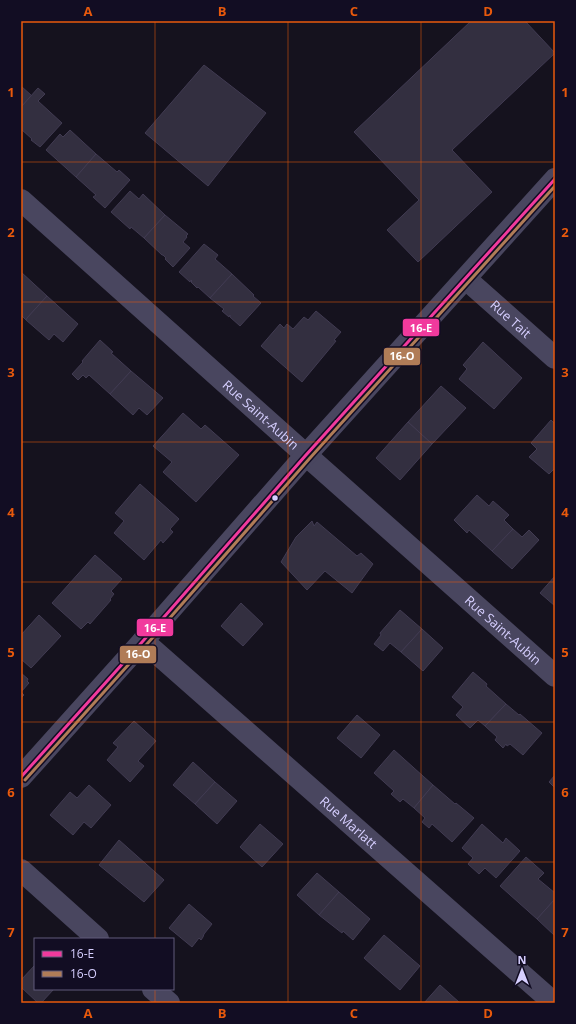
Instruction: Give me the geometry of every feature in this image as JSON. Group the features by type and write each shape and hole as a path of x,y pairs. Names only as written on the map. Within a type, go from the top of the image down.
{"street":[{"path":"21,777 306,456 555,179"},
{"name":"Rue Saint-Aubin","path":"21,200 306,456 555,676"},
{"name":"Rue Tait","path":"466,279 555,358"},
{"name":"Rue Marlatt","path":"143,641 554,1003"},
{"path":"21,870 97,938"},
{"path":"154,990 169,1003"}],"building":[{"path":"471,21 525,21 555,53 452,150 492,192 418,262 387,230 419,200 354,132"},
{"path":"204,65 266,113 208,186 145,133"},
{"path":"21,86 32,96 21,107"},
{"path":"38,88 45,94 38,101 62,123 40,147 21,129 21,107"},
{"path":"70,130 96,154 76,177 46,150 60,134 63,137"},
{"path":"96,154 117,172 119,170 130,180 105,208 93,197 96,195 76,177"},
{"path":"130,191 139,199 143,194 165,215 144,238 131,227 130,229 111,212"},
{"path":"165,215 188,234 183,242 190,248 173,267 163,255 144,238"},
{"path":"204,244 218,255 215,259 232,274 210,298 198,287 197,288 191,280 190,282 179,272"},
{"path":"21,272 47,296 26,320 21,315"},
{"path":"232,274 261,303 240,326 230,317 230,315 229,317 222,311 224,309 210,298"},
{"path":"47,296 78,324 63,342 54,334 49,340 26,320"},
{"path":"316,311 341,332 334,340 336,341 302,382 261,346 280,324 284,328 287,324 293,329 304,317 308,320"},
{"path":"100,340 113,352 111,353 131,371 110,394 89,375 86,378 83,375 78,380 72,374"},
{"path":"483,342 522,378 494,409 459,379 467,369 463,365"},
{"path":"131,371 163,398 147,415 139,408 133,415 110,394"},
{"path":"441,386 466,408 432,444 408,422"},
{"path":"183,413 201,429 205,425 239,455 196,502 163,472 172,462 153,446"},
{"path":"551,420 555,424 555,468 549,474 529,457 537,449 531,443"},
{"path":"408,422 432,444 400,480 376,458"},
{"path":"140,484 179,519 170,529 173,532 163,543 161,540 144,560 114,533 124,521 115,513"},
{"path":"477,495 489,506 493,501 509,515 504,520 513,529 492,551 469,530 467,533 454,520"},
{"path":"312,521 314,526 317,522 357,556 361,553 373,564 352,593 325,571 307,590 281,562 296,537"},
{"path":"513,529 522,537 529,530 539,540 512,569 492,551"},
{"path":"95,555 122,579 111,591 114,594 110,599 111,600 90,624 88,622 81,629 52,603"},
{"path":"555,576 555,606 540,593"},
{"path":"241,603 263,624 243,646 221,626"},
{"path":"400,610 422,629 401,652 390,643 383,651 374,644 381,635 380,633"},
{"path":"39,615 61,636 31,668 21,659 21,635"},
{"path":"422,629 443,648 423,671 401,652"},
{"path":"473,672 506,704 485,726 478,720 470,728 456,715 463,707 452,697"},
{"path":"21,673 28,679 27,681 29,683 21,692"},
{"path":"506,704 542,733 523,755 510,744 507,746 506,744 503,748 495,740 497,737 485,726"},
{"path":"357,715 380,735 361,758 337,738"},
{"path":"134,721 156,741 138,761 144,766 130,782 107,760 118,747 113,743"},
{"path":"394,750 433,785 414,808 403,799 400,802 391,794 394,791 374,773"},
{"path":"193,762 215,782 195,804 173,785"},
{"path":"555,775 555,788 549,782"},
{"path":"215,782 237,801 217,824 195,804"},
{"path":"89,785 111,805 91,828 84,822 73,835 50,815 70,792 77,798"},
{"path":"433,785 474,818 452,842 432,824 429,828 422,822 425,818 414,808"},
{"path":"260,824 283,844 262,867 240,847"},
{"path":"482,824 503,843 506,838 520,851 496,878 485,868 479,874 468,864 473,858 462,848"},
{"path":"119,840 164,880 144,902 99,865"},
{"path":"526,857 544,873 538,879 555,893 555,899 537,919 500,886"},
{"path":"317,873 339,892 319,915 297,895"},
{"path":"339,892 370,919 353,940 343,931 342,933 319,915"},
{"path":"555,899 555,936 537,919"},
{"path":"189,904 212,924 201,940 199,938 192,947 169,928"},
{"path":"384,935 420,966 400,990 364,958"},
{"path":"34,966 34,990 53,990 41,1003 38,1003 21,987 21,980"},
{"path":"440,985 460,1003 424,1003"}],"transit line":[{"name":"16-E","path":"21,777 143,641 306,455 555,179"},
{"name":"16-O","path":"25,780 147,644 310,458 555,186"}]}
